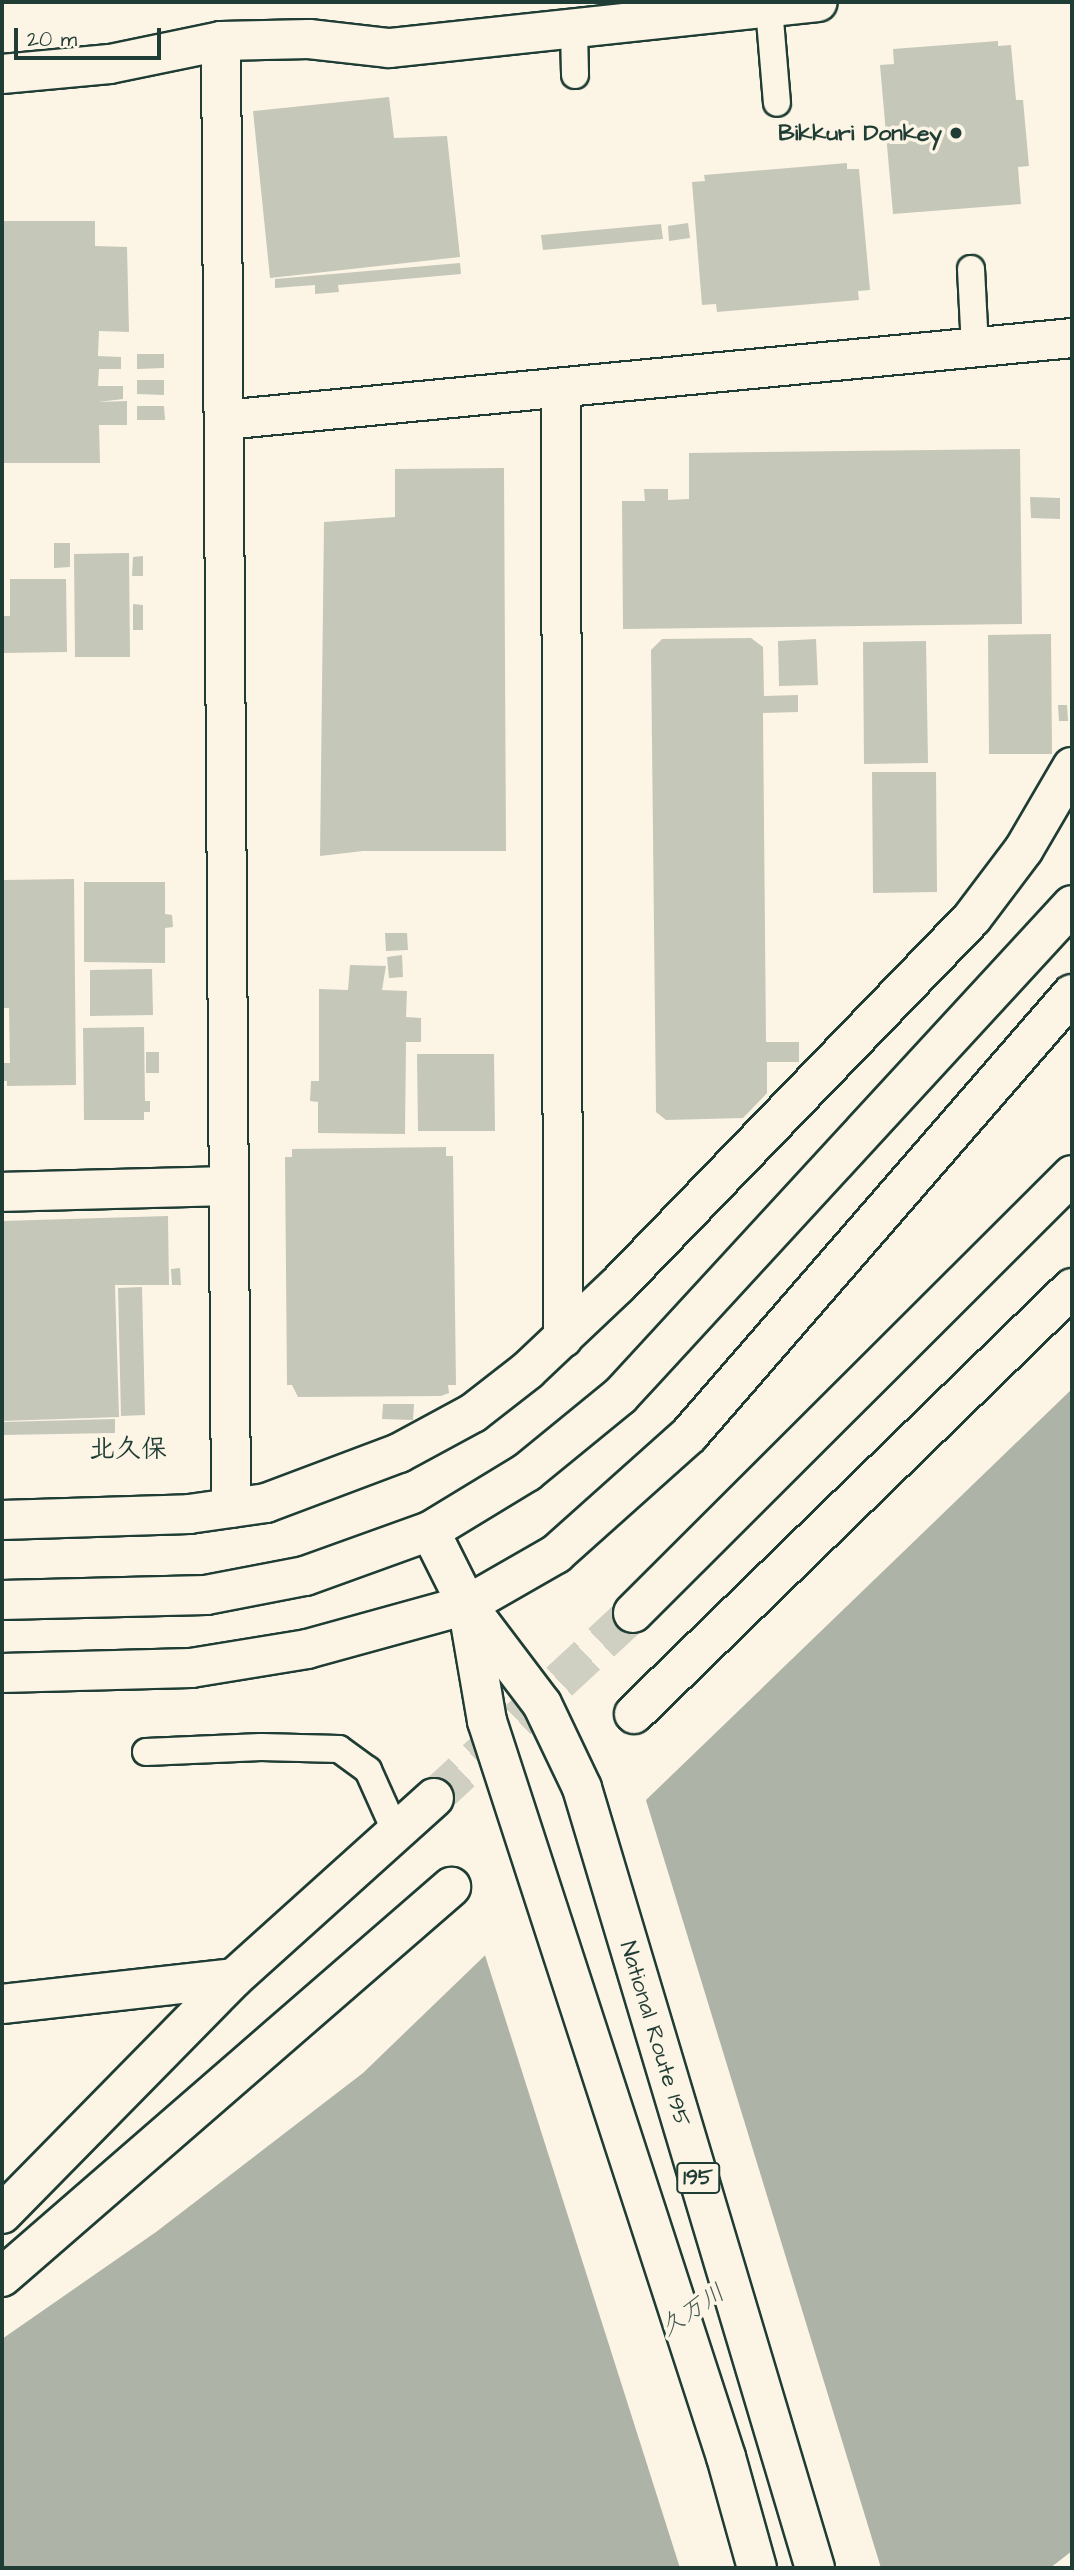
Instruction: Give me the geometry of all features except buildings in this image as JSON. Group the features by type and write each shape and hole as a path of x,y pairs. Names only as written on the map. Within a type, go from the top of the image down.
{"main road":[{"path":"2,74 110,64 221,41 309,39 388,48 574,30 632,13 769,8 817,2"},
{"path":"221,41 231,1508"},
{"path":"224,420 1072,338"},
{"path":"561,389 563,1338"},
{"path":"2,1520 189,1514 231,1508 313,1489 399,1453 472,1413 563,1338 972,918 1024,849 1072,767"},
{"path":"2,1600 206,1595 304,1576 430,1531 527,1472 620,1396 1072,905"},
{"path":"2,1673 126,1672 232,1663 307,1649 467,1605 556,1554 690,1435 1072,994"},
{"path":"633,1614 1072,1175"},
{"path":"2,1192 229,1186"},
{"path":"634,1714 1072,1288"},
{"name":"National Route 195","path":"430,1531 467,1605 542,1704 582,1788 814,2568"},
{"name":"National Route 195","path":"467,1605 487,1721 726,2457 757,2568"},
{"path":"2,2214 234,1978 395,1830 434,1798"},
{"path":"2,2277 451,1887"},
{"path":"2,2004 234,1978"}],"lane":[{"path":"769,8 777,103"},
{"path":"574,30 575,75"},
{"path":"971,269 975,348"},
{"path":"146,1752 261,1747 339,1749 368,1770 395,1830"}],"water":[{"name":"久万川","path":"1072,1389 1072,2551 1050,2568 2,2568 2,2339 156,2232 363,2073"}],"pier":[{"path":"645,1797 881,2568 680,2568 484,1952"}],"tunnel":[{"path":"434,1798 633,1613"}],"place":[{"name":"Bikkuri Donkey","path":"956,133"}],"district":[{"name":"北久保","path":"128,1450"}]}
